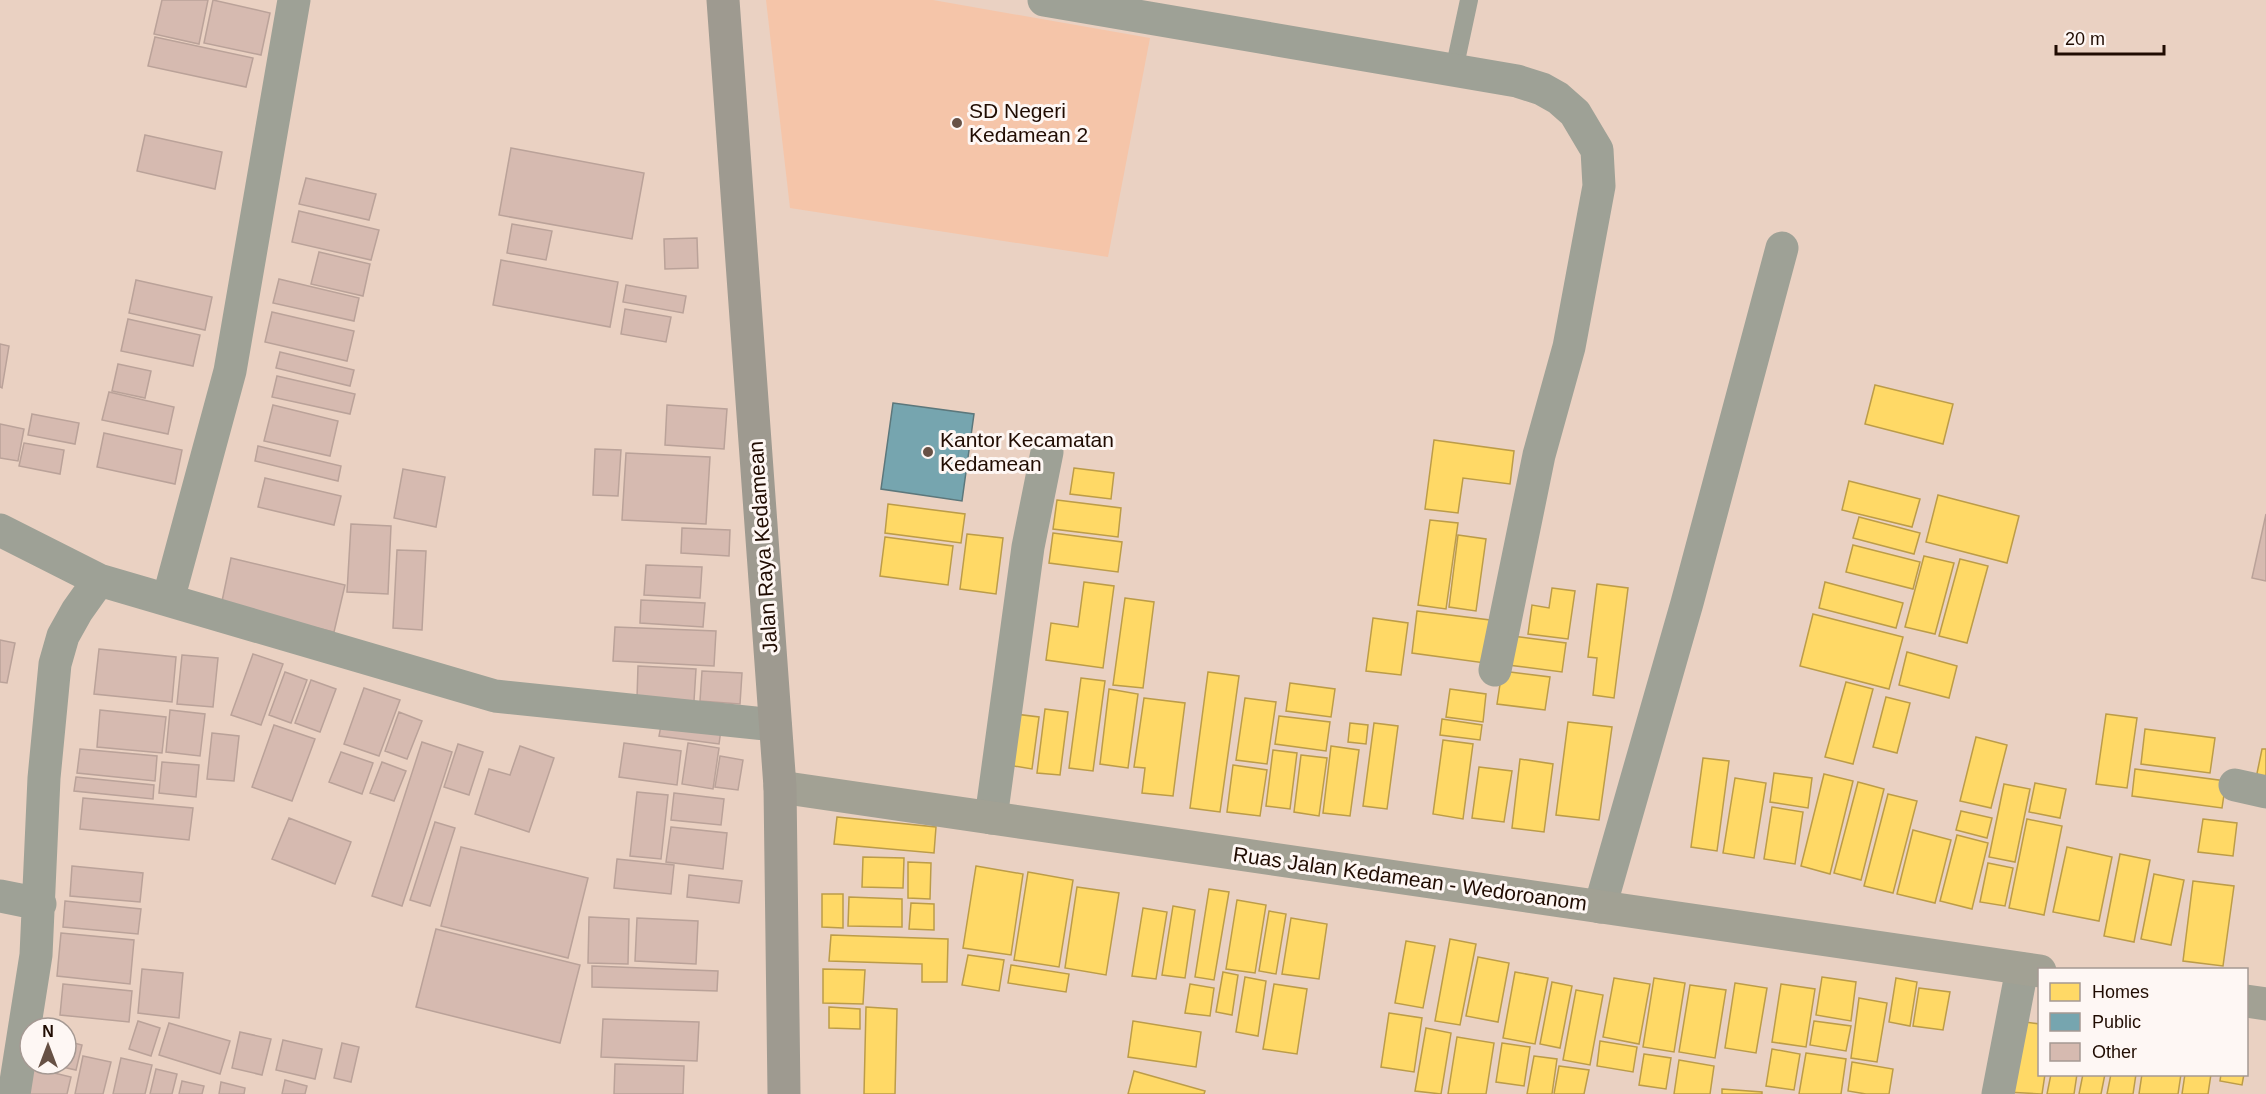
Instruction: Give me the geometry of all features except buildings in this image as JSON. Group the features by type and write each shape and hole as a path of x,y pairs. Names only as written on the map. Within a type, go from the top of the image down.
{"highway":[{"name":"Jalan Raya Kedamean","path":"723,0 780,787 784,1094"}],"main road":[{"name":"Ruas Jalan Kedamean - Wedoroanom","path":"780,787 2031,970"},
{"path":"2248,1001 2266,1004"}],"street":[{"path":"168,600 230,371 294,0"},
{"path":"1044,0 1517,81 1542,89 1558,98 1575,113 1598,150 1599,186 1569,347 1539,455 1495,670"},
{"path":"1600,907 1687,603 1782,248"},
{"path":"991,818 1028,547 1047,452"},
{"path":"0,530 99,580 495,696 775,725"},
{"path":"14,1094 33,983 40,904 44,778 55,664 63,636 77,610 99,580"},
{"path":"2235,785 2266,792"},
{"path":"0,896 40,904"},
{"path":"1998,1094 2031,970"}],"lane":[{"path":"1454,70 1469,0"}],"shaded area":[{"name":"SD Negeri Kedamean 2","path":"766,0 933,0 1150,38 1108,257 790,208"}],"place":[{"name":"SD Negeri Kedamean 2","path":"957,123"},
{"name":"Kantor Kecamatan Kedamean","path":"928,452"}]}
